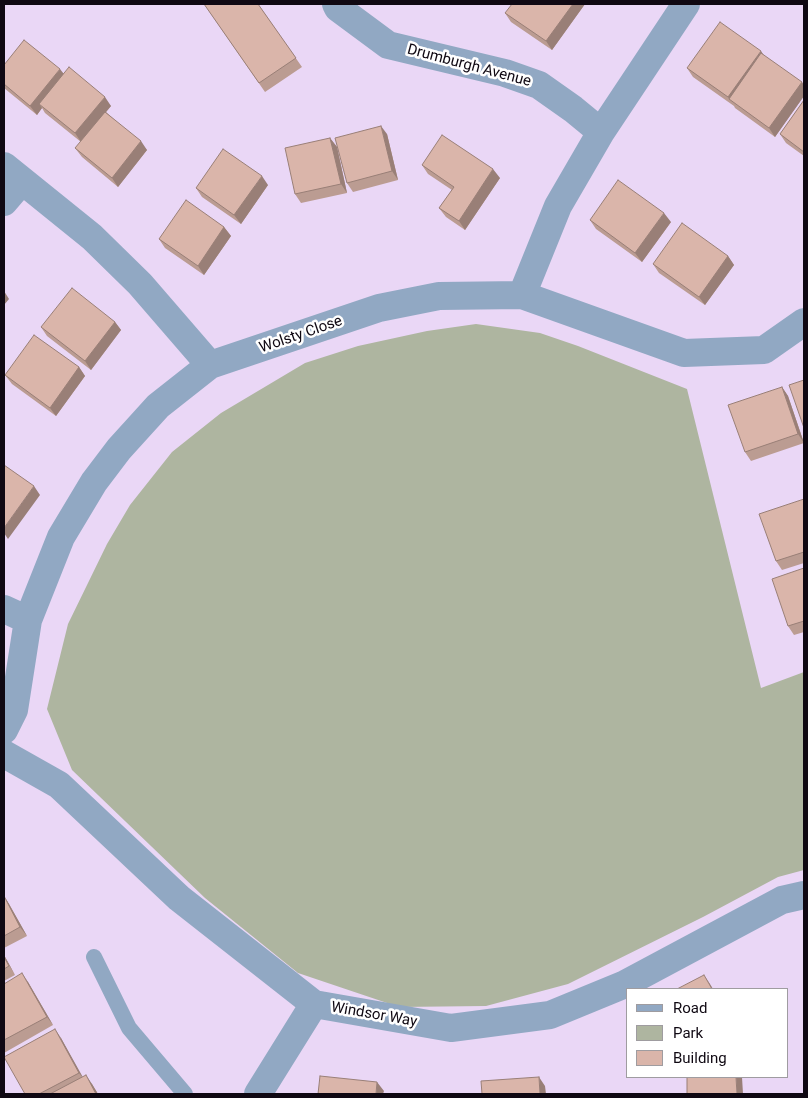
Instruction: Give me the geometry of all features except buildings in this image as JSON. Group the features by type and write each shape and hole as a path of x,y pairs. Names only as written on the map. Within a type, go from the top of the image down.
{"street":[{"name":"Drumburgh Avenue","path":"336,4 338,8 388,45 505,73 539,85 601,132"},
{"path":"522,294 558,206 601,132 686,4"},
{"path":"4,202 13,174 92,237 140,284 210,365"},
{"name":"Wolsty Close","path":"4,730 14,710 28,620 61,537 94,482 118,449 158,406 210,365 378,308 439,296 522,294 684,354 764,350 804,322"},
{"path":"4,609 28,620"},
{"name":"Windsor Way","path":"4,754 59,785 179,898 314,1004 451,1028 550,1015 623,985 782,900 804,895"},
{"path":"258,1094 314,1004"}],"lane":[{"path":"94,957 129,1028 185,1094"}],"green space":[{"path":"476,324 540,333 687,389 761,688 804,672 804,870 778,877 703,917 568,984 486,1006 399,1007 298,973 205,898 72,770 47,709 68,624 107,544 130,505 172,452 221,413 305,363 358,346 427,331"}]}
